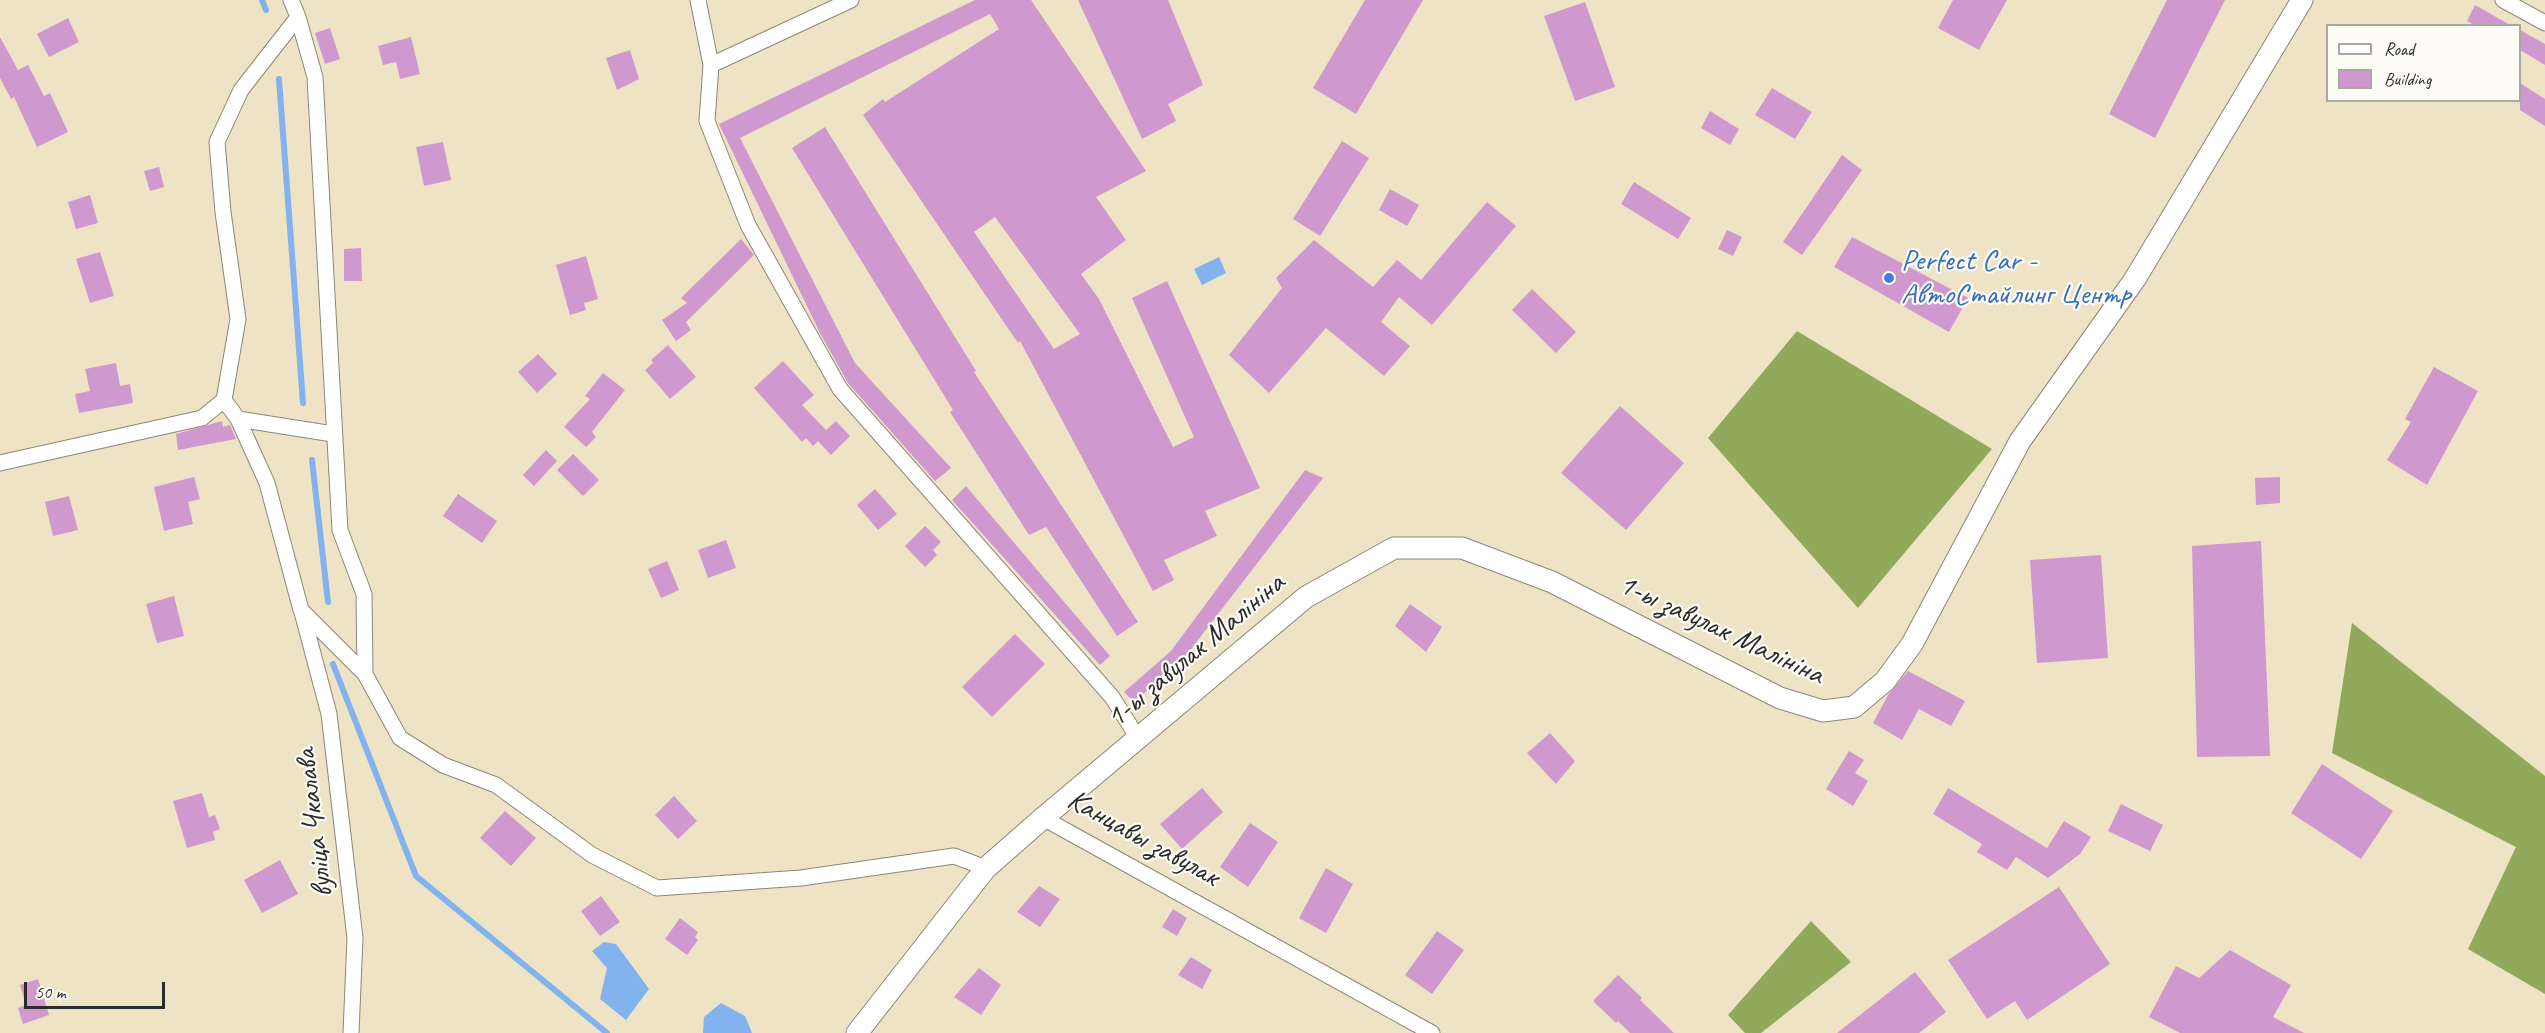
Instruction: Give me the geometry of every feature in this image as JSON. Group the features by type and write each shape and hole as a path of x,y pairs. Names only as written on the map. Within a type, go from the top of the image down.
{"street":[{"path":"291,0 298,16 315,77 340,530 364,594 365,674"},
{"path":"698,0 711,65 707,122 748,225 840,390 1112,697 1138,738"},
{"path":"711,65 851,0"},
{"name":"1-ы завулак Малініна","path":"1043,818 1306,597 1394,548 1462,548 1552,582 1780,698 1823,711 1854,707 1885,681 1912,644 2020,441 2135,279 2302,0"},
{"path":"2503,0 2545,23"},
{"path":"0,463 202,418 224,400 238,319 223,212 217,142 241,90 298,16"},
{"name":"вуліца Чкалава","path":"224,400 238,419 267,483 329,714 356,938 351,1033"},
{"path":"238,419 333,434"},
{"path":"301,610 365,674 400,738 443,765 496,785 592,855 657,888 801,878 954,856 986,868"},
{"name":"Канцавы завулак","path":"857,1033 986,868 1043,818 1432,1033"}],"green space":[{"path":"1797,331 1992,449 1858,608 1708,438"},
{"path":"2352,623 2545,776 2545,994 2468,949 2516,847 2332,753"},
{"path":"1811,921 1851,962 1761,1033 1745,1033 1728,1015"}],"water":[{"path":"1219,257 1226,273 1202,285 1194,269"},
{"path":"604,942 616,944 649,989 626,1020 600,999 607,968 592,951"},
{"path":"721,1003 745,1016 752,1033 703,1033 704,1017"}],"building":[{"path":"975,0 1031,0 1146,171 1096,197 1126,240 1081,274 1099,299 1173,447 1194,437 1132,298 1167,281 1260,488 1205,511 1217,536 1164,560 1174,580 1153,591 1020,341 1018,343 863,115 883,99 885,102 999,29 990,14 740,138 855,363 951,468 935,481 848,383 820,333 719,124","holes":["995,217 1080,334 1054,349 974,232"]},
{"path":"1078,0 1168,0 1203,85 1168,104 1176,121 1142,139"},
{"path":"1365,0 1423,0 1356,114 1313,88"},
{"path":"1953,0 2007,0 1979,50 1938,28"},
{"path":"2167,0 2225,0 2155,138 2109,114"},
{"path":"1585,2 1615,87 1575,101 1544,16"},
{"path":"2475,5 2508,24 2472,24 2467,21"},
{"path":"68,18 79,42 49,57 37,34"},
{"path":"330,28 340,59 325,64 315,33"},
{"path":"2521,31 2545,44 2545,65 2521,51"},
{"path":"0,37 18,70 28,65 44,96 50,93 68,132 37,147 14,97 11,99 0,78"},
{"path":"411,37 420,74 400,79 396,62 383,65 378,46"},
{"path":"630,50 639,79 617,90 606,58"},
{"path":"2521,84 2545,99 2545,126 2520,110"},
{"path":"1772,88 1812,112 1795,139 1755,115"},
{"path":"1710,111 1739,129 1730,145 1701,128"},
{"path":"825,127 976,371 974,372 1138,622 1117,636 1046,527 1029,535 950,412 953,410 792,148"},
{"path":"1342,141 1369,158 1320,236 1293,219"},
{"path":"443,142 451,180 424,186 416,147"},
{"path":"1842,155 1862,170 1802,255 1783,242"},
{"path":"159,167 164,187 150,191 144,171"},
{"path":"1634,182 1691,218 1678,239 1621,204"},
{"path":"1390,189 1419,205 1407,226 1379,210"},
{"path":"90,195 98,223 76,229 68,202"},
{"path":"1487,202 1516,226 1432,325 1399,297 1381,322 1410,346 1384,376 1326,328 1269,393 1229,355 1282,288 1276,278 1314,240 1373,287 1397,260 1421,280"},
{"path":"1727,230 1742,237 1733,256 1718,249"},
{"path":"1852,237 1968,298 1949,332 1834,267"},
{"path":"741,239 754,255 686,322 691,330 676,341 662,320 687,303 681,298"},
{"path":"361,248 362,281 344,281 344,249"},
{"path":"100,252 114,296 90,303 76,259"},
{"path":"586,256 598,299 584,303 586,310 570,315 556,265"},
{"path":"1532,289 1576,332 1556,353 1512,310"},
{"path":"668,345 696,377 670,399 645,370 653,363 651,360"},
{"path":"538,354 557,374 537,393 518,372"},
{"path":"783,361 814,395 802,405 826,430 836,421 850,436 831,455 818,441 813,446 806,438 802,442 754,388"},
{"path":"116,363 120,386 130,384 133,403 79,413 75,394 90,391 85,369"},
{"path":"2434,367 2478,391 2427,485 2387,460 2411,422 2405,419"},
{"path":"603,373 625,390 592,432 596,437 586,447 564,427 590,399 585,396"},
{"path":"1620,406 1684,463 1626,530 1561,473"},
{"path":"222,421 223,427 230,425 236,439 178,450 176,434"},
{"path":"546,450 557,461 534,486 523,475"},
{"path":"573,454 599,480 583,496 557,470"},
{"path":"1305,470 1323,478 1181,662 1134,702 1124,692 1171,651"},
{"path":"194,477 200,499 188,502 193,524 164,531 154,487"},
{"path":"2280,477 2280,503 2256,505 2255,478"},
{"path":"966,486 1110,656 1100,665 952,500"},
{"path":"875,489 897,514 878,530 857,505"},
{"path":"458,494 497,521 482,543 443,516"},
{"path":"69,496 78,530 53,536 45,502"},
{"path":"925,526 941,542 933,550 937,555 925,567 905,546"},
{"path":"726,540 736,568 708,578 698,550"},
{"path":"2261,541 2270,756 2197,757 2192,546"},
{"path":"2101,555 2108,658 2037,663 2030,560"},
{"path":"667,561 679,590 661,598 648,569"},
{"path":"174,596 184,636 157,643 146,604"},
{"path":"1410,604 1442,627 1426,652 1395,626"},
{"path":"1015,634 1045,664 992,717 962,687"},
{"path":"1908,671 1965,701 1951,726 1919,709 1902,740 1873,723 1888,695"},
{"path":"1550,733 1575,761 1556,784 1527,753"},
{"path":"1849,751 1864,760 1855,773 1868,781 1853,806 1826,789"},
{"path":"2322,764 2393,811 2361,859 2291,813"},
{"path":"1202,788 1223,812 1182,849 1160,824"},
{"path":"1948,788 2047,848 2064,821 2091,837 2080,854 2048,878 2016,857 2007,870 1977,852 1982,844 1933,814"},
{"path":"202,793 209,817 215,815 220,829 213,832 215,840 187,848 173,801"},
{"path":"674,796 697,821 678,839 655,815"},
{"path":"2121,804 2163,825 2150,851 2108,831"},
{"path":"505,811 536,838 511,866 480,838"},
{"path":"1250,823 1278,842 1248,887 1220,867"},
{"path":"280,860 298,894 262,913 244,880"},
{"path":"1326,868 1353,884 1326,933 1299,918"},
{"path":"1039,886 1060,899 1040,927 1017,912"},
{"path":"2059,887 2110,964 2027,1020 2015,1001 1987,1019 1948,960"},
{"path":"601,896 620,922 600,936 581,911"},
{"path":"1173,909 1187,918 1177,936 1162,927"},
{"path":"680,918 698,932 695,937 698,940 687,955 665,939"},
{"path":"1437,931 1464,950 1432,994 1405,975"},
{"path":"2230,950 2291,985 2273,1017 2304,1033 2180,1033 2149,1017 2176,966 2199,978"},
{"path":"1191,957 1212,970 1202,989 1178,975"},
{"path":"979,968 1001,985 981,1015 954,997"},
{"path":"1915,972 1946,1012 1919,1033 1837,1033"},
{"path":"1618,975 1674,1033 1630,1033 1593,1001"},
{"path":"38,979 49,1015 23,1024 18,1008 26,1005 20,985"}],"waterway":[{"path":"262,0 266,10"},
{"path":"279,79 303,403"},
{"path":"312,460 328,602"},
{"path":"333,664 416,876 607,1033"}],"place":[{"name":"Perfect Car - АвтоСтайлинг Центр","path":"1889,278"}]}
